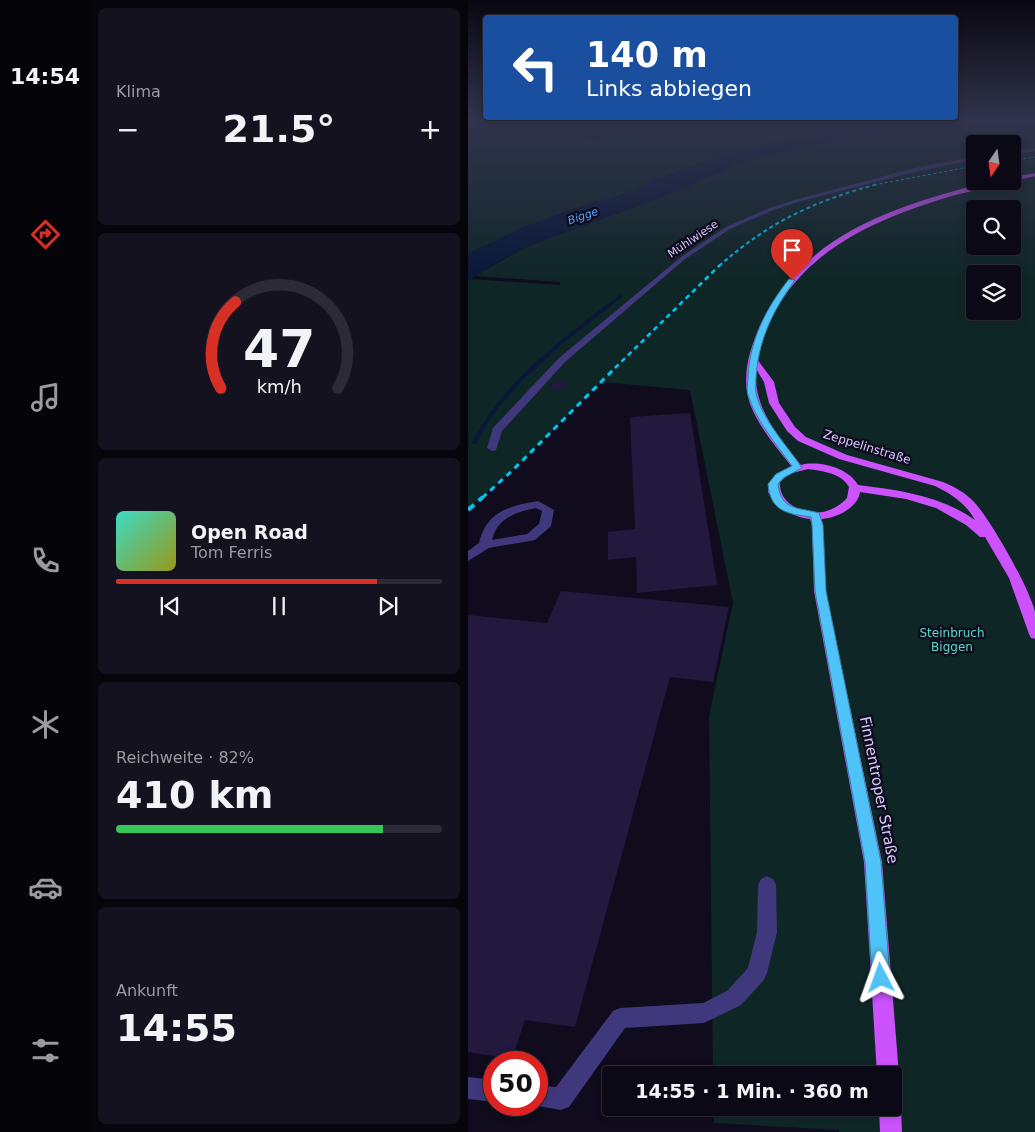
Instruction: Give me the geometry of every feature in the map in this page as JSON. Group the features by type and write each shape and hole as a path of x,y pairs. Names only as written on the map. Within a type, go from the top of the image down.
{"main road":[{"path":"1021,177 1036,174"},
{"path":"798,468 760,414 752,393 753,359 759,336 780,296 797,275 823,252 844,238 889,216 936,199 968,190"},
{"name":"Zeppelinstraße","path":"753,359 769,382 774,403 791,429 802,439 826,451 918,477 954,491 978,515 1015,578 1036,634"},
{"path":"819,467 833,470 843,475 854,488 854,495 850,502 838,511 815,515 795,512 785,507 774,497 773,484 779,476 798,468 819,467"},
{"name":"Zeppelinstraße","path":"854,488 903,493 930,501 956,512 975,525 993,543"},
{"name":"Finnentroper Straße","path":"815,515 818,525 820,591 873,862 887,1066"},
{"path":"890,1116 891,1132"}],"street":[{"name":"Mühlwiese","path":"492,448 497,430 562,360 683,258 728,228 768,210 900,174"},
{"path":"468,557 485,545 531,537 545,526 548,510 538,504 517,508 498,518 488,532 485,545"},
{"path":"548,1097 561,1099 620,1018 704,1013 734,998 757,973 767,932 767,885"},
{"path":"468,1088 483,1090"}],"green space":[{"path":"468,174 672,174 619,196 540,221 468,254"},
{"name":"Steinbruch Biggen","path":"715,174 966,174 966,190 1021,190 1021,174 1035,174 1035,1132 839,1132 839,1130 714,1123 714,1116 902,1116 902,1066 713,1066 709,716 733,603 690,390 602,382 513,470 468,510 468,281 470,279 560,285 560,282 474,276 526,247 675,192"}],"water":[{"name":"Bigge","path":"671,174 715,174 675,192 526,247 502,259 468,281 468,254 524,227 567,211 628,193 653,180"}],"building":[{"path":"556,381 564,381 568,385 563,389 552,389 551,384"},
{"path":"690,413 717,585 637,593 636,557 608,560 608,532 635,529 630,417"},
{"path":"561,591 729,607 713,682 670,677 575,1027 525,1020 515,1051 483,1051 483,1054 468,1052 468,615 547,623"}],"waterway":[{"path":"474,443 501,401 519,381 560,344 621,296"}],"railway":[{"path":"876,185 933,174"},
{"path":"719,266 756,237 793,215 833,198 876,185"},
{"path":"615,368 720,265"},
{"path":"482,498 513,470 615,368"},
{"path":"468,510 483,497"}],"route":[{"path":"792,280 780,296 759,336 753,359 752,393 760,414 798,468 787,471 779,476 773,484 774,497 785,507 795,512 815,515 818,525 820,591 873,862 881,978"}]}
